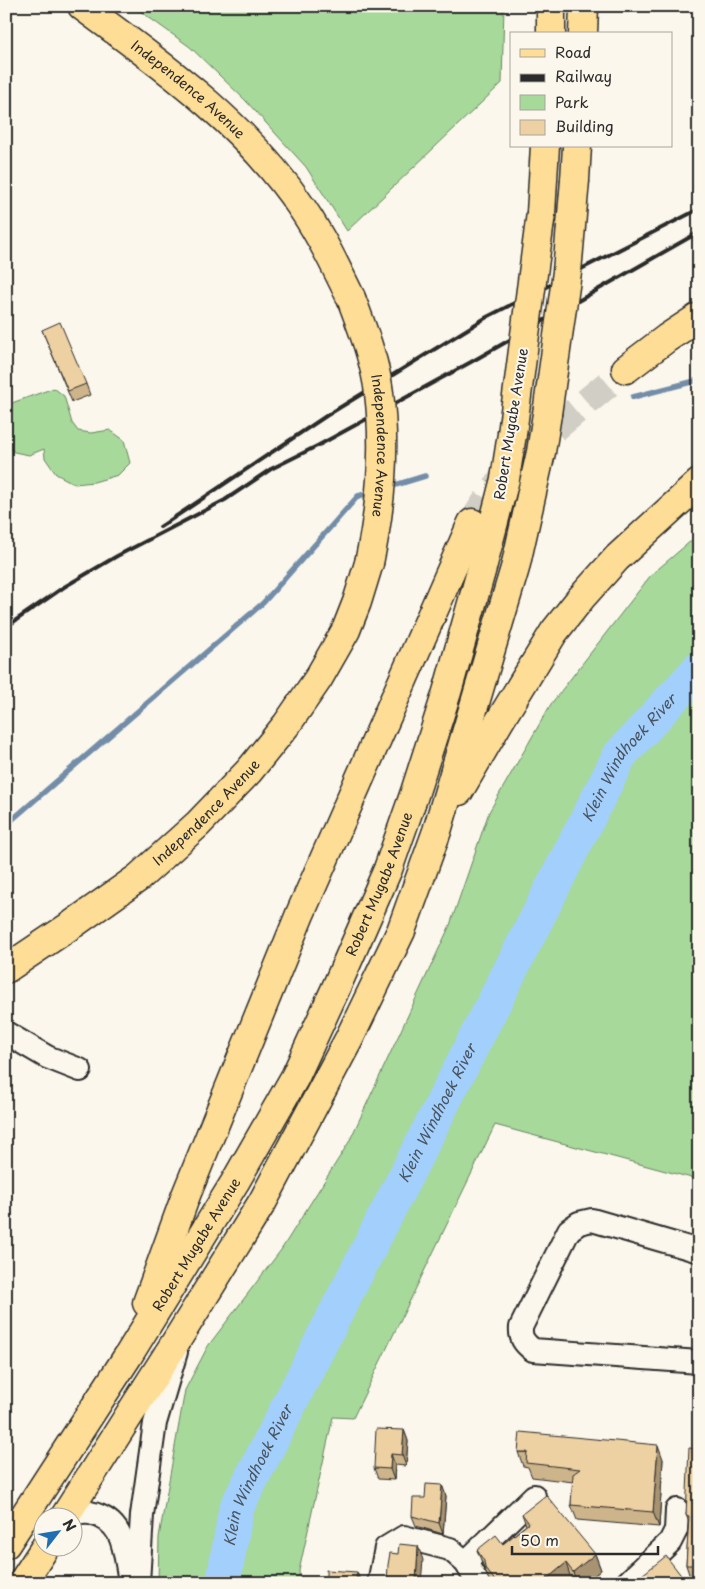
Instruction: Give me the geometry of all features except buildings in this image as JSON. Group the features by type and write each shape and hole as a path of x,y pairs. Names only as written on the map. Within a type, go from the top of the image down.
{"main road":[{"name":"Independence Avenue","path":"6,969 74,924 138,878 198,824 249,770 287,724 318,679 346,630 369,563 382,486 379,392 374,368 350,298 330,255 302,208 279,177 252,146 217,112 172,73 82,6"},
{"path":"550,32 551,6"},
{"path":"583,32 584,6"},
{"name":"Robert Mugabe Avenue","path":"6,1544 128,1356 235,1182 295,1077 388,869 447,692 505,479 541,213 545,148"},
{"path":"72,1506 181,1335 263,1201 349,1039 401,931 436,831 482,681 515,568 542,452 567,272 577,148"},
{"path":"626,369 699,317"},
{"path":"436,831 554,632 617,558 699,483"},
{"path":"128,1356 186,1195 300,914 472,523"},
{"path":"22,1583 40,1556"}],"lane":[{"path":"6,1034 47,1056 80,1070"},
{"path":"699,1251 592,1220 578,1223 569,1230 521,1326 520,1336 526,1345 533,1350 699,1362"},
{"path":"138,1583 142,1515 155,1423 181,1335"},
{"path":"466,1563 534,1496"},
{"path":"627,1583 670,1542 676,1530 678,1510"},
{"path":"82,1514 90,1513 112,1523 122,1538 130,1583"},
{"path":"379,1583 386,1548 404,1537 450,1549 466,1563 478,1583"}],"green space":[{"path":"133,6 504,6 502,83 347,231 306,167 246,101 190,47"},
{"path":"54,388 64,396 72,423 78,431 91,433 110,430 124,440 130,463 118,475 94,482 75,484 56,474 45,458 44,449 29,455 14,452 6,443 6,405"},
{"path":"699,534 699,1180 495,1125 353,1418 333,1417 299,1571 300,1583 158,1583 159,1537 185,1390 208,1346 281,1250 349,1142 450,925 489,812 551,704 651,575"}],"waterway":[{"path":"633,397 699,380"},
{"path":"389,487 425,476"},
{"path":"6,825 263,603 358,496 373,492"},
{"name":"Klein Windhoek River","path":"225,1583 224,1579 236,1509 620,755 699,669"}],"tunnel":[{"path":"472,523 490,495 530,449 626,369"}],"railway":[{"path":"160,527 326,416 487,317 699,209"},
{"path":"6,627 64,587 117,556 225,500 271,469 471,362 699,232"}]}
